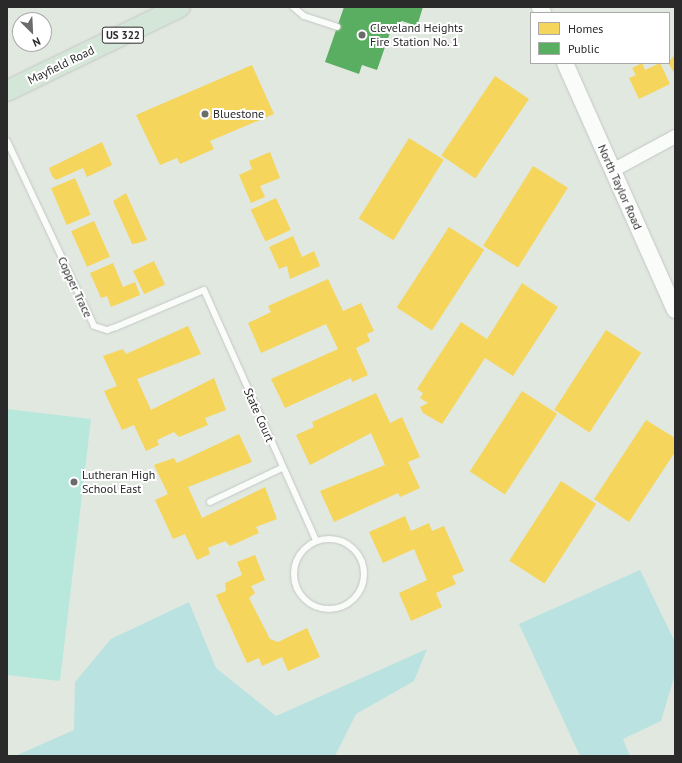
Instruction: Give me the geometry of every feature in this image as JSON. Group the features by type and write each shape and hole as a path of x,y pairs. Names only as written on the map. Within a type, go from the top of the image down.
{"main road":[{"name":"Mayfield Road","path":"7,91 180,7"}],"street":[{"name":"North Taylor Road","path":"565,64 675,310"},
{"path":"612,170 675,136"}],"lane":[{"path":"292,7 304,16 337,27"},
{"name":"Copper Trace","path":"7,141 94,326 107,330 204,290"},
{"name":"State Court","path":"204,290 282,468 316,540"},
{"path":"210,502 282,468"},
{"path":"316,540 344,543 362,562 363,579 358,594 339,608 315,606 298,590 295,567 299,556 316,540"}],"shaded area":[{"path":"7,409 91,419 60,681 7,675"},
{"path":"640,570 675,642 675,674 661,721 623,739 630,756 580,756 519,624"},
{"path":"189,602 216,668 276,716 427,649 414,681 356,714 335,756 15,756 74,730 75,682 111,639"}],"building: Homes":[{"path":"675,54 675,74 669,64 670,64 670,60"},
{"path":"642,64 645,70 660,64 670,84 639,99 629,78 636,75 632,68"},
{"name":"Bluestone","path":"252,65 274,114 210,141 214,149 180,164 177,158 160,165 136,115"},
{"path":"495,76 529,99 475,179 441,156"},
{"path":"409,138 444,160 393,240 359,219"},
{"path":"102,142 112,165 87,177 83,168 56,180 52,176 49,168"},
{"path":"270,152 280,178 260,186 265,197 251,203 239,175 252,169 249,161"},
{"path":"533,166 568,188 518,267 483,246"},
{"path":"75,178 91,215 67,225 51,188"},
{"path":"126,193 147,240 132,244 113,201"},
{"path":"276,198 291,230 265,242 251,210"},
{"path":"94,221 110,257 87,267 71,231"},
{"path":"449,227 484,250 432,330 397,308"},
{"path":"293,236 302,257 314,251 320,266 290,279 287,266 279,269 269,247"},
{"path":"154,261 165,285 144,294 133,271"},
{"path":"113,263 123,287 135,282 140,295 111,307 107,296 101,298 90,273"},
{"path":"328,279 343,311 361,303 374,331 367,334 370,341 356,348 368,375 352,382 351,378 285,408 271,379 338,349 326,324 261,353 248,323 271,312 268,306"},
{"path":"522,283 558,307 513,376 485,358 442,424 423,413 420,407 428,403 420,398 423,393 417,389 461,322 487,339"},
{"path":"188,326 201,354 137,379 151,410 214,378 226,410 205,418 208,425 179,437 174,432 157,440 159,445 146,451 134,425 122,430 104,391 117,386 103,356 123,349 126,354"},
{"path":"606,330 641,353 589,433 554,410"},
{"path":"522,391 557,414 505,494 470,472"},
{"path":"376,393 390,423 402,417 420,457 408,462 420,488 400,497 398,493 334,522 320,491 385,465 371,433 310,465 296,435 314,427 312,422"},
{"path":"646,420 675,438 675,452 629,522 594,499"},
{"path":"239,434 252,462 188,487 202,518 265,487 277,519 256,527 259,533 230,546 225,541 208,548 210,554 197,560 185,534 173,539 155,500 168,494 154,465 174,458 177,463"},
{"path":"561,481 596,504 544,584 509,561"},
{"path":"405,516 411,531 429,523 432,531 444,526 464,571 452,576 456,584 436,593 442,607 411,621 399,593 427,580 414,549 383,563 369,532"},
{"path":"255,555 265,580 251,586 255,593 249,598 270,639 278,642 307,628 320,657 288,671 282,657 262,666 259,658 247,663 216,595 226,591 225,583 242,575 237,562"}],"building: Public":[{"name":"Cleveland Heights Fire Station No. 1","path":"344,7 423,7 417,26 402,21 392,27 377,70 362,65 359,74 325,62"}],"place":[{"name":"Cleveland Heights Fire Station No. 1","path":"362,35"},
{"name":"Bluestone","path":"205,114"},
{"name":"Lutheran High School East","path":"74,482"}]}
